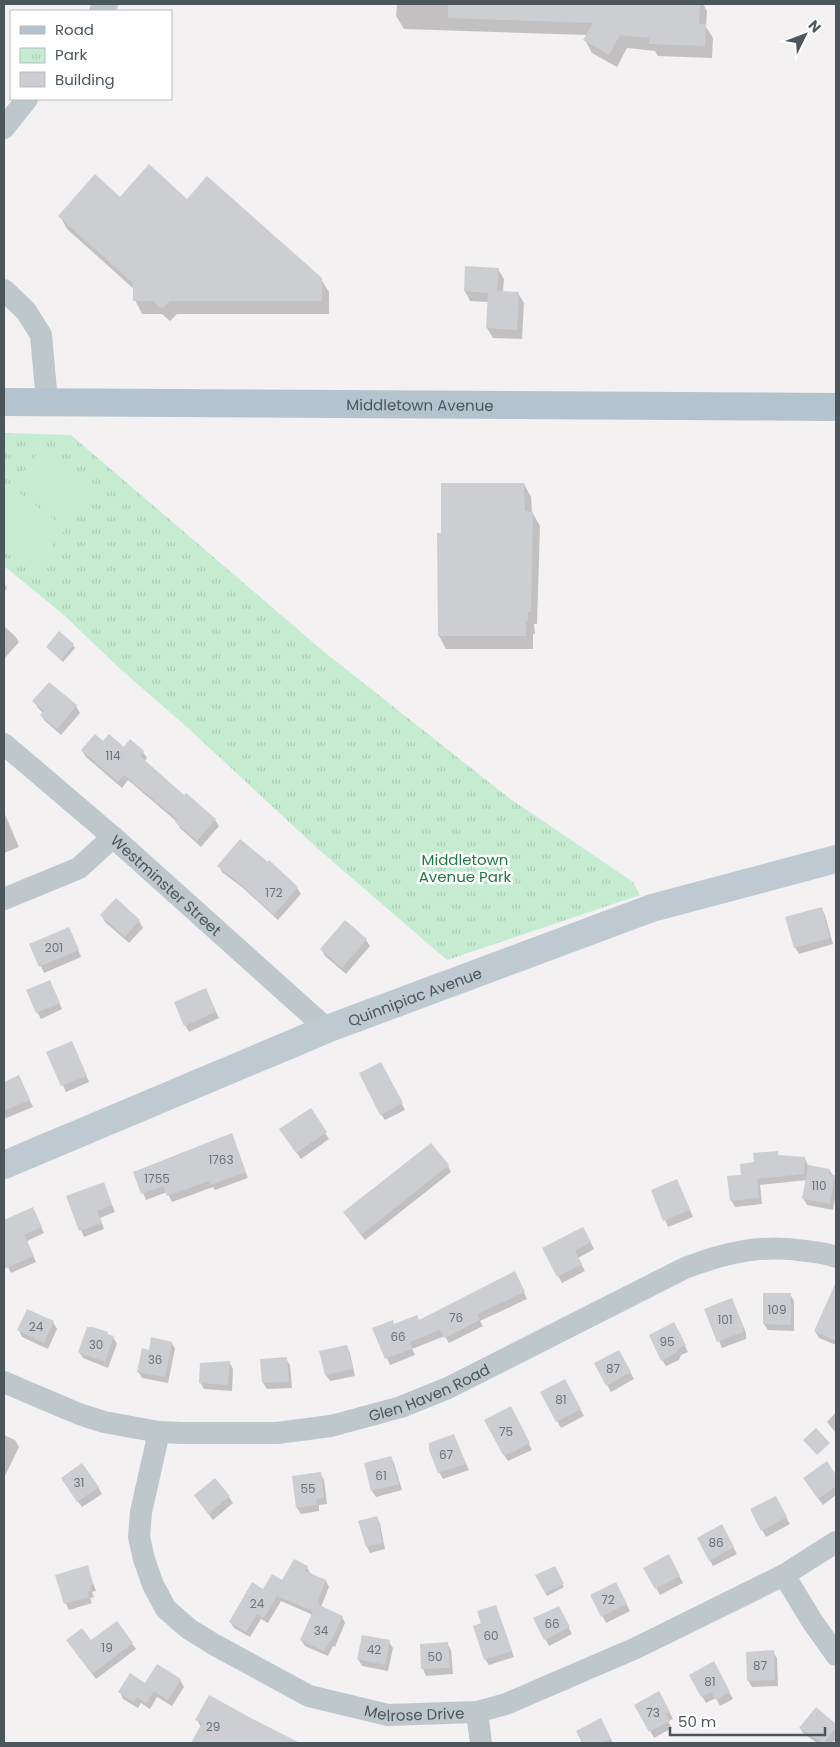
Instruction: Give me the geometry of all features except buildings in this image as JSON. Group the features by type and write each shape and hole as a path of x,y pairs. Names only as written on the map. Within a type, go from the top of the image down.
{"main road":[{"name":"Middletown Avenue","path":"4,402 836,407"},
{"name":"Quinnipiac Avenue","path":"4,1165 327,1029 652,908 836,858"}],"street":[{"path":"4,128 26,100"},
{"path":"4,290 26,311 41,335 47,402"},
{"name":"Westminster Street","path":"4,744 113,838 327,1029"},
{"path":"4,899 79,868 113,838"},
{"name":"Glen Haven Road","path":"4,1382 79,1414 104,1422 159,1432 277,1433 340,1424 401,1408 448,1388 685,1268 708,1259 731,1252 763,1248 790,1248 829,1254 836,1257"},
{"name":"Melrose Drive","path":"159,1432 141,1512 139,1536 144,1559 153,1585 166,1608 189,1629 309,1696 388,1714 477,1712 506,1704 636,1648 784,1575 836,1542"},
{"path":"784,1575 812,1621 836,1655"},
{"path":"477,1712 481,1743"}],"green space":[{"name":"Middletown Avenue Park","path":"4,433 71,435 323,651 509,798 633,882 640,895 447,960 317,848 188,728 118,667 64,615 4,566"},
{"path":"44,445 99,488 70,525 15,482"},
{"path":"11,486 66,529 37,566 4,540 4,495"}]}
